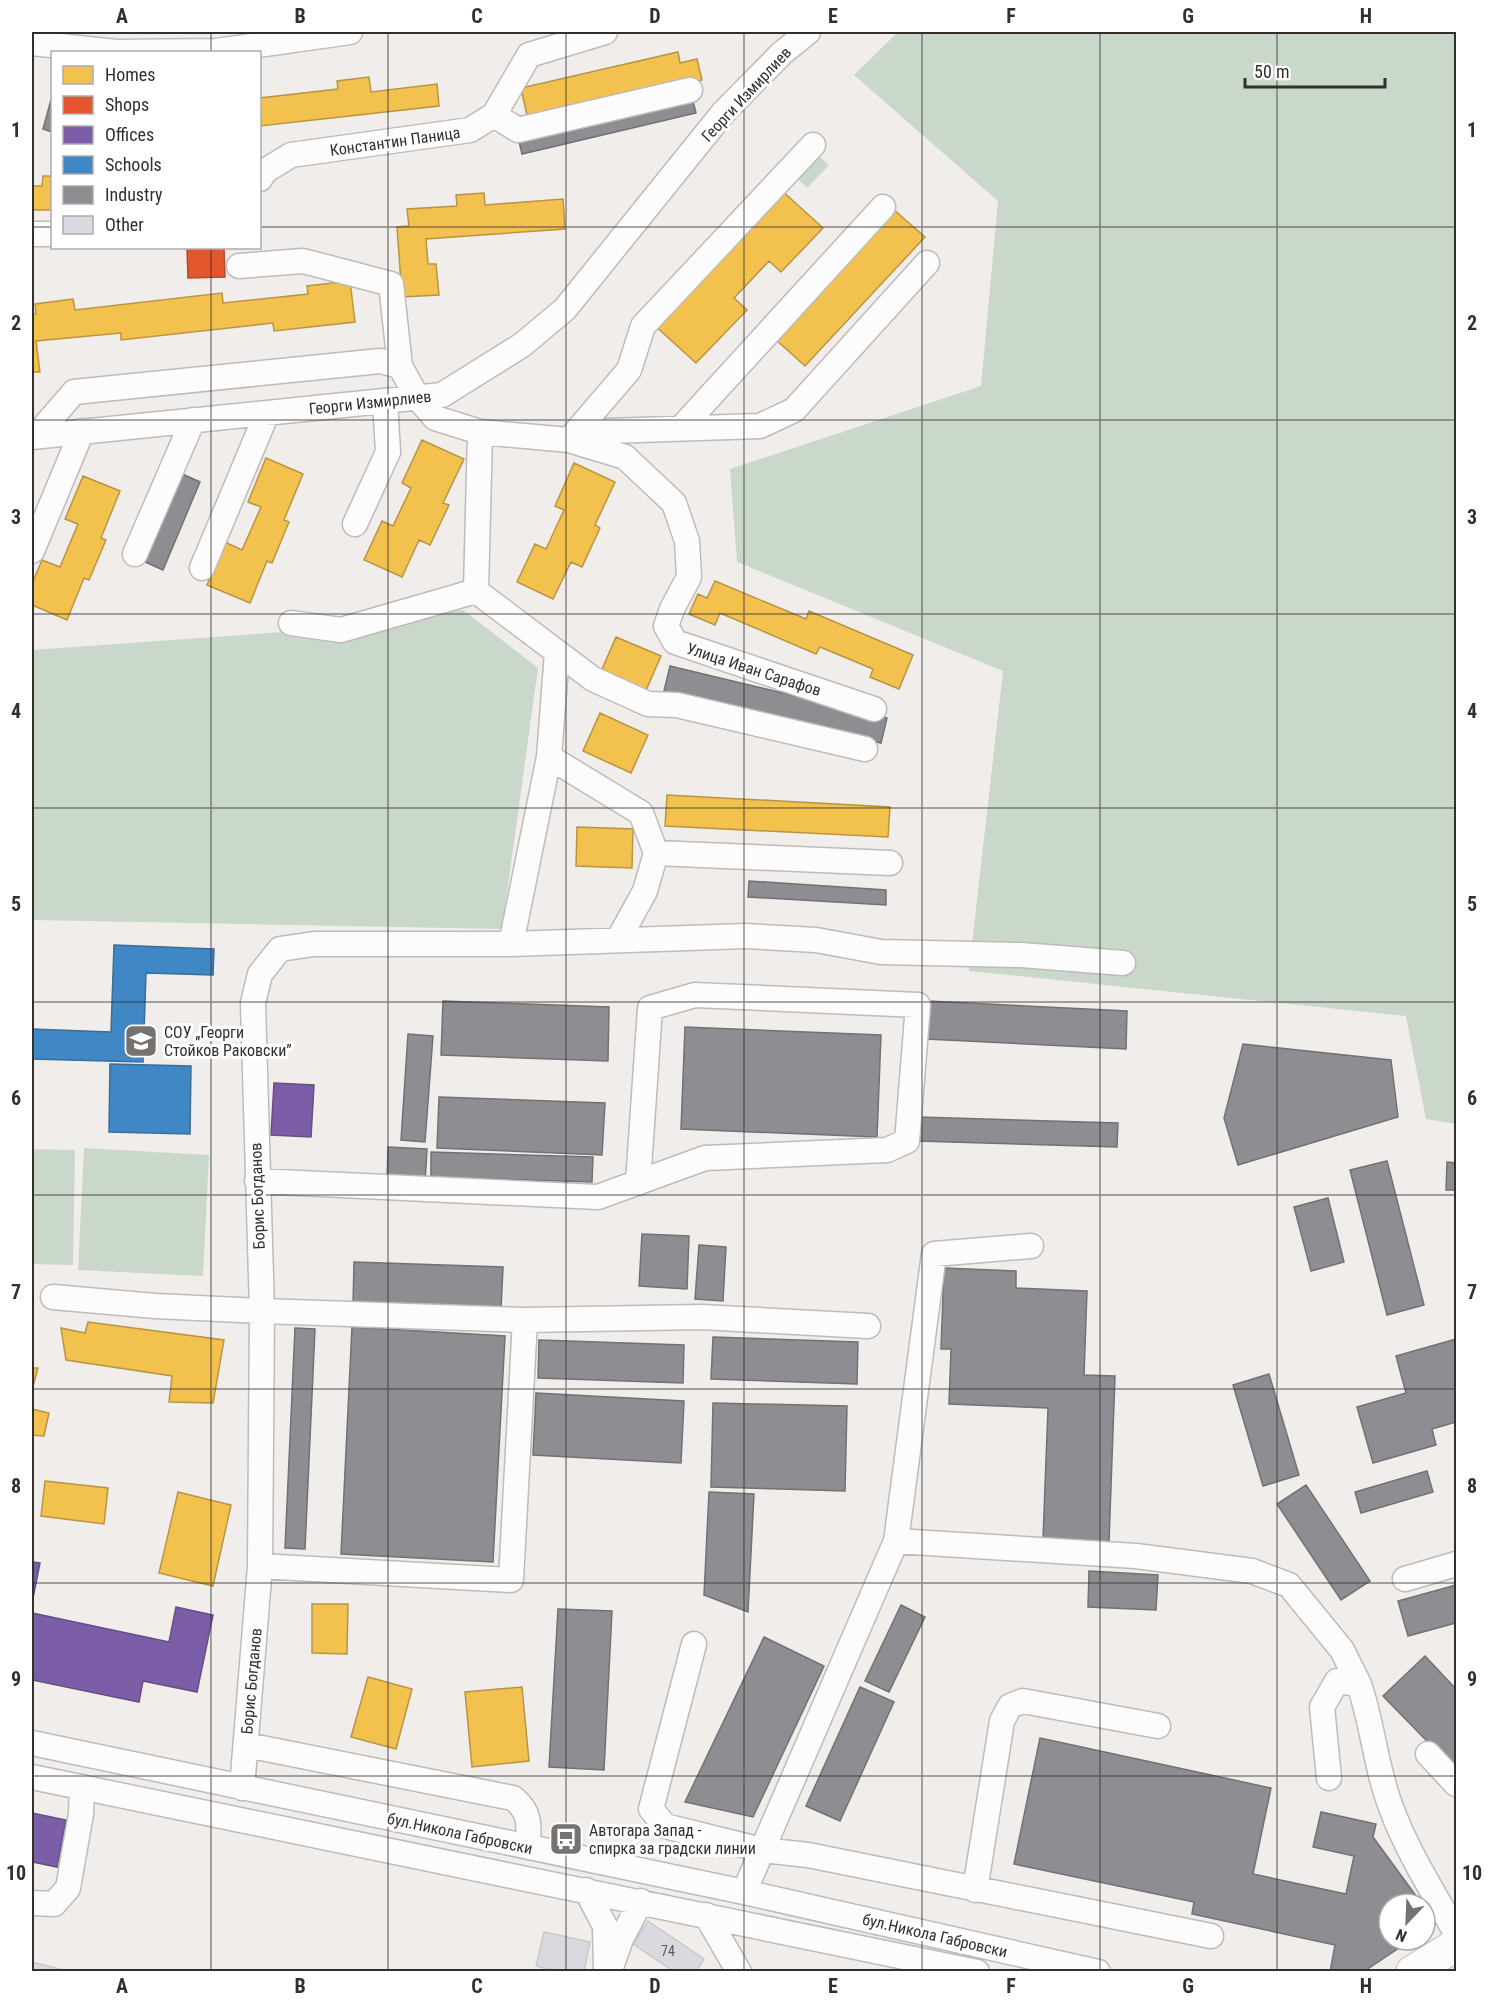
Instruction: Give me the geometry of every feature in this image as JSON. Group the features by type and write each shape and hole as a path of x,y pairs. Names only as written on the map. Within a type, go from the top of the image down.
{"main road":[{"path":"1412,1971 1456,1945"}],"street":[{"path":"216,51 350,32"},
{"name":"Константин Паница","path":"261,177 265,171 291,155 470,130 494,115 529,55 605,32"},
{"name":"Георги Измирлиев","path":"34,436 441,395 522,345 565,309 723,113 782,53 808,32"},
{"path":"32,43 107,51"},
{"path":"494,115 518,130 690,90"},
{"path":"569,440 629,370 643,326 813,145"},
{"path":"681,428 883,207"},
{"path":"32,234 51,234"},
{"path":"34,436 74,392 380,361 400,366 391,284 303,261 239,267"},
{"path":"569,440 608,431 760,426 794,410 927,263"},
{"name":"Улица Иван Сарафов","path":"400,366 417,397 435,418 480,432 569,440 625,458 674,503 687,541 689,577 666,626 675,642 874,709"},
{"path":"355,524 388,452 385,401"},
{"path":"202,568 267,413"},
{"path":"135,554 193,420"},
{"path":"32,551 82,431"},
{"path":"476,591 480,432"},
{"path":"291,623 341,630 476,591"},
{"path":"476,591 592,679 648,704 677,705 865,749"},
{"path":"511,944 549,757 557,652"},
{"path":"549,757 641,813 656,853 645,891 618,940"},
{"path":"656,853 890,863"},
{"name":"Борис Богданов","path":"242,1788 261,1566 261,1311 253,1004 260,974 280,949 314,944 511,944 746,936 816,940 881,952 1021,955 1123,963"},
{"path":"257,1181 598,1197 638,1183 705,1158 887,1150 907,1142 918,1005 694,995 650,1008 638,1183"},
{"path":"744,1892 896,1541 934,1254 1030,1246"},
{"path":"53,1297 155,1306 261,1311 525,1320 702,1317 868,1326"},
{"path":"261,1566 511,1580 525,1320"},
{"path":"896,1541 1136,1556 1252,1571 1289,1585 1341,1650 1359,1684 1391,1808 1405,1841 1456,1933"},
{"path":"1405,1579 1456,1564"},
{"path":"694,1644 651,1809 665,1826 762,1851 808,1855 1211,1936"},
{"path":"1329,1778 1322,1707 1337,1681 1359,1684"},
{"path":"975,1890 1002,1721 1010,1706 1023,1701 1158,1726"},
{"name":"бул.Никола Габровски","path":"32,1743 744,1892 1098,1971"},
{"path":"246,1745 513,1798 522,1805 529,1817 528,1847"},
{"path":"1428,1754 1456,1784"},
{"name":"бул.Никола Габровски","path":"32,1777 977,1971"},
{"path":"32,1903 54,1904 68,1888 75,1834 81,1814 82,1787"},
{"path":"586,1890 605,1926 608,1971"},
{"path":"608,1971 640,1901"},
{"path":"706,1915 740,1971"}],"green space":[{"path":"898,32 1456,32 1456,1124 1426,1119 1406,1016 969,971 1003,671 737,562 730,469 981,386 998,201 854,75"},
{"path":"819,156 829,165 807,188 798,179"},
{"path":"463,610 538,668 502,929 32,920 32,650 297,631"},
{"path":"84,1148 209,1155 203,1276 78,1270"},
{"path":"32,1149 75,1150 73,1265 32,1264"}],"building: Homes":[{"path":"678,52 680,63 697,59 702,80 528,120 521,88"},
{"path":"369,77 371,92 437,84 439,106 261,126 261,98 338,89 337,81"},
{"path":"43,176 51,176 51,210 32,210 32,186 42,186"},
{"path":"779,188 823,228 781,272 769,261 734,298 747,310 696,363 652,323"},
{"path":"484,193 485,205 563,199 565,229 426,239 428,264 436,264 439,295 402,297 397,227 409,226 407,209 457,206 456,195"},
{"path":"893,209 925,237 805,366 774,338"},
{"path":"350,281 355,322 274,331 273,323 121,340 121,333 36,341 40,372 32,372 32,314 36,314 35,304 73,299 75,310 222,293 223,303 308,294 307,286"},
{"path":"422,440 464,459 443,503 449,505 430,545 419,540 402,577 364,560 382,521 393,526 411,488 402,483"},
{"path":"266,458 303,474 284,520 289,522 272,563 267,561 250,603 207,585 225,542 242,550 261,507 248,502"},
{"path":"574,463 615,482 595,525 600,528 582,567 571,562 553,599 517,582 535,544 546,549 564,510 555,506"},
{"path":"83,476 120,491 101,538 106,540 89,580 84,578 67,620 32,605 32,584 42,560 60,567 78,524 65,519"},
{"path":"715,581 806,619 809,611 913,655 899,689 870,677 873,669 820,647 816,654 720,613 715,625 689,614 698,594 707,598"},
{"path":"616,637 661,656 644,695 599,676"},
{"path":"600,713 648,735 631,773 583,751"},
{"path":"667,795 890,807 888,837 665,826"},
{"path":"577,827 633,829 632,868 576,866"},
{"path":"88,1322 224,1340 213,1403 169,1402 172,1376 66,1360 61,1328 85,1333"},
{"path":"32,1368 38,1368 32,1390"},
{"path":"32,1409 49,1413 44,1436 32,1435"},
{"path":"45,1481 108,1488 104,1524 41,1516"},
{"path":"178,1492 231,1505 213,1586 159,1573"},
{"path":"312,1604 348,1604 347,1654 312,1653"},
{"path":"368,1677 412,1689 396,1749 351,1737"},
{"path":"522,1687 529,1761 472,1767 465,1692"}],"building: Shops":[{"path":"187,249 224,249 225,277 188,278"}],"building: Offices":[{"path":"274,1083 314,1085 311,1137 271,1135"},
{"path":"32,1562 40,1563 32,1603"},
{"path":"176,1607 213,1615 197,1692 143,1681 139,1702 32,1680 32,1613 169,1642"},
{"path":"32,1813 66,1820 57,1867 32,1862"}],"building: Schools":[{"path":"114,945 214,949 213,975 146,973 143,1062 32,1059 32,1029 111,1032"},
{"path":"110,1064 191,1066 190,1134 109,1132"}],"building: Industry":[{"path":"692,97 696,113 522,154 518,137"},
{"path":"51,100 51,132 43,129"},
{"path":"180,473 200,482 163,570 143,561"},
{"path":"670,666 887,718 881,743 664,691"},
{"path":"749,881 886,890 886,905 748,897"},
{"path":"443,1001 609,1007 608,1061 441,1055"},
{"path":"927,1001 1127,1011 1126,1049 926,1039"},
{"path":"685,1027 881,1035 877,1137 681,1129"},
{"path":"408,1034 433,1036 425,1142 401,1140"},
{"path":"1243,1044 1391,1060 1398,1117 1238,1165 1224,1118"},
{"path":"439,1097 605,1103 602,1155 437,1148"},
{"path":"918,1117 1118,1123 1117,1147 917,1141"},
{"path":"388,1147 427,1149 425,1183 387,1181"},
{"path":"431,1152 593,1157 592,1182 431,1177"},
{"path":"1387,1161 1424,1305 1387,1315 1350,1170"},
{"path":"1447,1162 1456,1163 1456,1190 1446,1190"},
{"path":"1328,1198 1344,1262 1311,1271 1294,1207"},
{"path":"642,1234 689,1236 687,1289 639,1286"},
{"path":"699,1245 726,1247 723,1301 695,1299"},
{"path":"354,1262 503,1267 501,1309 353,1304"},
{"path":"944,1268 1016,1271 1016,1288 1087,1291 1084,1375 1115,1376 1109,1542 1043,1539 1048,1408 949,1404 951,1349 941,1349"},
{"path":"352,1327 505,1336 493,1562 341,1554"},
{"path":"295,1328 315,1329 305,1549 285,1548"},
{"path":"713,1337 858,1342 857,1384 711,1379"},
{"path":"1456,1339 1456,1422 1432,1429 1436,1445 1373,1463 1357,1407 1406,1393 1396,1356"},
{"path":"539,1340 684,1345 683,1383 538,1378"},
{"path":"1269,1374 1299,1475 1263,1486 1233,1385"},
{"path":"536,1393 684,1401 681,1463 533,1455"},
{"path":"713,1403 847,1406 845,1491 711,1487"},
{"path":"1427,1471 1433,1492 1361,1513 1355,1492"},
{"path":"1306,1485 1370,1581 1341,1600 1277,1504"},
{"path":"709,1492 754,1494 748,1612 704,1595"},
{"path":"1089,1571 1158,1575 1156,1610 1088,1607"},
{"path":"1456,1585 1456,1623 1408,1636 1398,1601"},
{"path":"901,1605 925,1617 889,1692 865,1681"},
{"path":"558,1609 612,1611 604,1770 549,1767"},
{"path":"764,1637 824,1666 753,1817 685,1802"},
{"path":"1425,1656 1456,1689 1456,1771 1383,1696"},
{"path":"860,1687 894,1702 840,1821 806,1806"},
{"path":"1040,1738 1271,1788 1253,1874 1346,1894 1354,1856 1313,1847 1321,1812 1376,1824 1373,1837 1413,1892 1377,1892 1377,1952 1393,1952 1363,1972 1330,1972 1335,1945 1192,1914 1194,1902 1014,1864"}],"building: Other":[{"path":"648,1921 704,1959 696,1972 668,1972 670,1969 633,1944"},
{"path":"544,1932 590,1942 584,1972 559,1972 536,1966"},
{"path":"32,1962 71,1972 32,1972"}],"place":[{"name":"СОУ „Георги Стойков Раковски”","path":"141,1041"},
{"name":"Автогара Запад - спирка за градски линии","path":"566,1839"}]}
